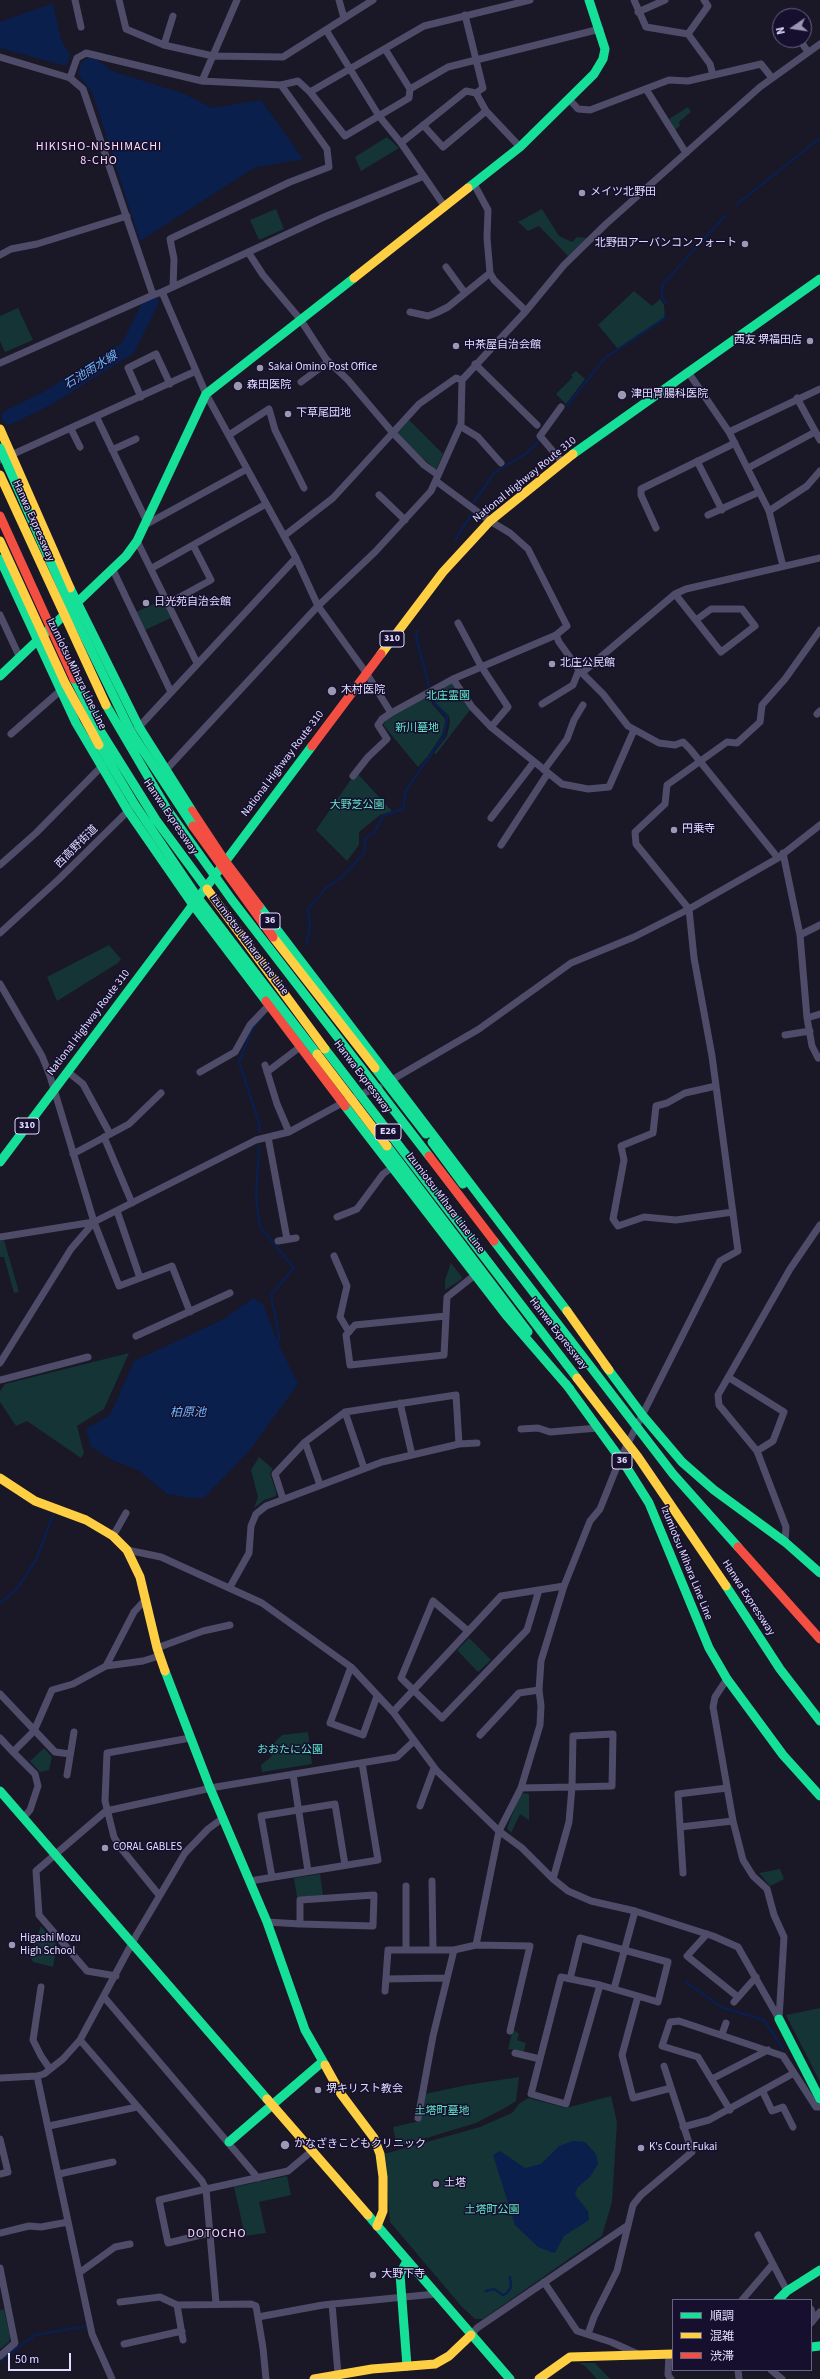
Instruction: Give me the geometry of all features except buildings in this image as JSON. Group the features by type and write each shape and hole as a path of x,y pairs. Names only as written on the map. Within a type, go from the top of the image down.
{"main road":[{"path":"0,676 76,603 113,570 137,541 206,394 520,147 594,74 603,59 605,49 600,29 589,0"},
{"name":"National Highway Route 310","path":"0,1162 443,572 490,521 562,462 820,279"},
{"name":"36","path":"0,429 76,603 139,727 165,771 225,861 549,1285 643,1416 697,1477 785,1542 820,1573"},
{"name":"36","path":"0,448 72,611 131,732 158,775 222,867 297,969 426,1134 542,1288 609,1370"},
{"name":"Hanwa Expressway","path":"0,475 94,681 116,724 168,809 236,906 673,1474 820,1639"},
{"name":"Hanwa Expressway","path":"0,516 82,695 101,732 156,820 301,1018 638,1457 682,1518 780,1669 820,1722"},
{"name":"Izumiotsu Mihara Line Line","path":"0,541 65,683 105,756 135,805 198,898 514,1312 620,1459 649,1503 684,1584 695,1616 709,1648 727,1679 783,1755 820,1796"},
{"name":"36","path":"0,559 37,642 76,723 128,811 193,906 475,1275 534,1350 570,1389"},
{"path":"0,1478 35,1500 86,1520 113,1536 127,1550 140,1577 158,1652 210,1788 267,1922 305,2030 321,2063 341,2094 374,2138 380,2154 384,2200 383,2211 377,2226"},
{"path":"0,1791 56,1852 435,2294 510,2379"},
{"path":"779,2019 820,2099"},
{"path":"229,2142 274,2105 321,2063"},
{"path":"407,2261 400,2274 407,2366"},
{"path":"779,2299 787,2291 820,2270"},
{"path":"314,2379 338,2374 441,2362 471,2335"},
{"path":"539,2379 570,2357 671,2354"}],"street":[{"path":"75,0 81,27"},
{"path":"119,0 126,29 164,45 213,56 283,57 373,0"},
{"path":"202,81 237,0"},
{"path":"339,0 344,18"},
{"path":"310,92 424,26 530,0"},
{"path":"634,0 638,12 646,27 688,34 710,64 713,75"},
{"path":"638,12 665,0"},
{"path":"688,34 708,6 704,0"},
{"path":"401,143 466,91 476,93 483,88 475,61 465,15"},
{"path":"164,45 173,16"},
{"path":"410,89 448,67 600,29"},
{"path":"326,30 379,116 401,143 445,207"},
{"path":"501,463 478,437 460,426 462,380 526,311 564,265 606,224 772,78 820,44"},
{"path":"805,48 808,52"},
{"path":"70,78 77,58 86,53 202,81 281,85 298,81 310,92 345,136 409,98 410,89 385,49"},
{"path":"0,57 70,78 83,89 153,295"},
{"path":"569,100 578,109 590,110 669,80 688,81 761,64 772,78"},
{"path":"173,287 174,259 170,239 290,182 329,167 327,149 281,85"},
{"path":"646,89 686,153"},
{"path":"476,93 486,111 520,147"},
{"path":"423,125 443,147 486,111"},
{"path":"0,363 162,292 248,252 424,176"},
{"path":"474,184 488,210 487,238 490,273 494,280 526,311"},
{"path":"0,255 11,249 37,244 127,216"},
{"path":"248,252 264,275 300,319 328,362 366,400 393,433 437,478 490,521 510,533 528,549 567,626 556,635 453,679 382,719 378,725 387,739 368,757 353,776"},
{"path":"446,267 465,293"},
{"path":"410,312 428,316 436,313 448,307 490,273"},
{"path":"162,292 206,394 296,558 318,606 366,674 391,713"},
{"path":"141,397 128,368 156,354 170,384"},
{"path":"301,382 328,362"},
{"path":"476,364 537,425"},
{"path":"0,460 98,418 196,371"},
{"path":"688,372 729,432 748,468 769,511 783,566"},
{"path":"284,536 333,498 425,399 456,378 462,380"},
{"path":"729,432 796,398 820,389"},
{"path":"796,398 820,440"},
{"path":"561,407 540,436 562,462"},
{"path":"229,435 269,409 275,430 304,488"},
{"path":"98,418 146,523 247,469"},
{"name":"西高野街道","path":"0,933 59,879 128,811 318,606 405,520 431,491 460,426"},
{"path":"71,429 80,447"},
{"path":"748,468 815,432"},
{"path":"112,450 136,439"},
{"path":"656,528 641,495 641,489 735,443"},
{"path":"697,461 722,510"},
{"path":"769,511 808,486 820,471"},
{"path":"708,515 759,492"},
{"path":"379,495 405,520"},
{"path":"152,568 266,504"},
{"path":"137,541 152,568 197,662"},
{"path":"169,603 211,580 193,545"},
{"path":"0,865 36,832 101,767 197,662 296,558"},
{"path":"542,704 573,685 581,671 675,594 686,589 820,558"},
{"path":"113,570 171,692"},
{"path":"675,594 721,652 755,626 742,609 711,609 696,620"},
{"path":"0,615 20,658"},
{"path":"458,623 481,666 508,707 491,727"},
{"path":"476,1945 499,1831 521,1788 540,1725 542,1706 538,1690 541,1661 564,1586 590,1521 600,1509 620,1459 720,1261 738,1251 716,1086 694,958 689,909 636,844 635,832 665,804 667,785 699,760 727,742 737,743 760,722 762,705 785,679 820,630"},
{"path":"556,635 559,642 581,671 603,694 628,726 659,743 675,745 683,742 781,856 800,935 807,1018 812,1046 818,1058 820,1057"},
{"path":"453,679 472,708 491,727 562,784 588,789 609,787 634,730"},
{"path":"11,734 60,691"},
{"path":"501,845 546,771 568,739 574,720 583,705"},
{"path":"491,818 534,762"},
{"path":"0,1237 94,1222 256,1140 289,1132 343,1103 393,1080 479,1029 571,963 634,937 689,909 781,856 820,825"},
{"path":"800,935 820,925"},
{"path":"0,984 42,1056 55,1090 72,1154 94,1222 119,1286 172,1266 190,1312"},
{"path":"200,1072 235,1052 250,1025 269,1005"},
{"path":"807,1018 820,1014"},
{"path":"785,1035 810,1031"},
{"path":"289,1132 277,1104 266,1069 300,1047"},
{"path":"68,1072 83,1084 107,1135 132,1203"},
{"path":"716,1086 685,1092 667,1103 656,1106 653,1133 621,1146 624,1160 613,1219 618,1226 644,1217 676,1220 733,1212"},
{"path":"72,1154 129,1124 161,1093"},
{"path":"268,1137 287,1239"},
{"path":"337,1216 357,1210 383,1174 393,1167"},
{"path":"117,1211 140,1278"},
{"path":"0,1363 71,1249 94,1222"},
{"path":"785,1542 786,1527 757,1451 719,1405 718,1395 790,1270 820,1225"},
{"path":"814,1236 820,1241"},
{"path":"278,1241 296,1238"},
{"path":"334,1256 347,1286 340,1317 349,1332"},
{"path":"446,1316 355,1325 346,1335 350,1366 444,1356 447,1297 475,1275"},
{"path":"136,1336 230,1293"},
{"path":"0,1380 88,1357"},
{"path":"728,1377 784,1412 772,1441 757,1451"},
{"path":"283,1499 275,1474 305,1442 345,1412 456,1396 459,1444"},
{"path":"400,1403 412,1455"},
{"path":"345,1412 364,1468"},
{"path":"521,1429 538,1428 550,1432 598,1428"},
{"path":"305,1442 320,1485"},
{"path":"230,1587 250,1553 251,1526 256,1514 266,1506 364,1468 459,1444 477,1443"},
{"path":"113,1536 126,1513"},
{"path":"127,1550 161,1557 230,1587 262,1603 351,1667 393,1712 434,1768 499,1831 522,1848 553,1880 568,1891 591,1900 636,1911 707,1934 738,1947 779,2019"},
{"path":"393,1712 501,1596 564,1586"},
{"path":"468,1631 433,1601 400,1678 442,1718 527,1630 539,1590"},
{"path":"106,1666 134,1612 145,1600"},
{"path":"13,1752 34,1731 52,1690 74,1684 106,1666 143,1661 158,1652 203,1631 230,1625"},
{"path":"351,1667 330,1723 363,1735 377,1696"},
{"path":"727,1679 715,1697 714,1707 733,1821 744,1860 753,1876 767,1889 774,1915 784,1937 779,2019"},
{"path":"480,1735 519,1693 538,1690"},
{"path":"0,1694 55,1752 70,1754"},
{"path":"67,1775 74,1732"},
{"path":"521,1788 572,1788 612,1786 613,1734 573,1736 572,1788 569,1822 553,1880"},
{"path":"0,1738 35,1774 38,1786 30,1810 24,1817"},
{"path":"159,1894 120,1847 106,1811 107,1753 190,1738"},
{"path":"116,1976 87,1971 39,1915 36,1871 56,1852 106,1811 210,1788 397,1757 414,1741"},
{"path":"250,1880 378,1860 362,1763"},
{"path":"420,1806 434,1768"},
{"path":"294,1774 308,1871"},
{"path":"683,1873 678,1794 727,1788"},
{"path":"272,1877 261,1816 335,1804 345,1865"},
{"path":"0,2078 37,2076 50,2069 80,2040 116,1976 159,1894 185,1853 208,1829 223,1818"},
{"path":"680,1827 733,1821"},
{"path":"432,1882 434,1950"},
{"path":"406,1886 406,1950"},
{"path":"267,1922 300,1924 373,1926 374,1895 300,1900 300,1924"},
{"path":"614,1989 636,1911"},
{"path":"707,1934 686,1956 736,1999 756,1977"},
{"path":"570,1979 580,1938 625,1949 668,1962 658,2002 614,1989 561,1977 532,2094 566,2104 600,1986"},
{"path":"385,1991 388,1950 454,1950 476,1945 530,1946 510,2031"},
{"path":"418,2118 425,2072 445,1978 454,1950"},
{"path":"386,1979 445,1978"},
{"path":"41,1987 33,2040 50,2069"},
{"path":"638,1996 622,2054 633,2098 671,2088"},
{"path":"104,1998 229,2142 258,2178"},
{"path":"730,2110 698,2057 662,2046 670,2022 679,2021 722,2034 783,2056 816,2107 820,2107"},
{"path":"722,2034 726,2022"},
{"path":"80,2040 206,2189 216,2303"},
{"path":"712,2079 768,2050"},
{"path":"515,2053 540,2059"},
{"path":"588,2334 594,2317 617,2272 627,2226 636,2200 692,2152 664,2066"},
{"path":"683,2127 709,2120 730,2110 794,2073"},
{"path":"37,2076 49,2126 92,2334 112,2379"},
{"path":"763,2092 772,2111 783,2107 793,2127"},
{"path":"49,2126 137,2106"},
{"path":"0,2139 8,2172 0,2174"},
{"path":"209,2233 168,2242 159,2200 288,2171 313,2150"},
{"path":"59,2174 113,2162"},
{"path":"0,2233 29,2226 41,2227 68,2222"},
{"path":"471,2335 477,2328 627,2226"},
{"path":"758,2235 772,2265 787,2291"},
{"path":"79,2273 115,2247 130,2244"},
{"path":"743,2299 772,2265"},
{"path":"0,2268 16,2343 0,2356"},
{"path":"544,2282 577,2331 638,2354"},
{"path":"258,2317 332,2304 402,2299 435,2294"},
{"path":"120,2302 160,2297 177,2304 216,2303 251,2304 256,2306 266,2379"},
{"path":"177,2304 184,2340"},
{"path":"332,2304 338,2374"},
{"path":"813,2321 820,2312"},
{"path":"124,2344 182,2330"},
{"path":"668,2378 671,2354"},
{"path":"772,2371 782,2379"}],"green space":[{"path":"688,107 691,112 679,122 680,126 675,130 669,119"},
{"path":"387,137 399,148 361,171 355,157"},
{"path":"276,209 284,229 259,240 250,220"},
{"path":"542,209 559,236 572,242 577,237 587,238 568,256 539,226 528,231 518,222"},
{"path":"634,291 652,306 660,299 664,305 665,318 618,349 598,325"},
{"path":"18,308 33,340 5,352 0,341 0,316"},
{"path":"576,371 585,379 566,404 556,394 573,377 571,375"},
{"path":"408,419 443,454 436,470 395,433"},
{"path":"162,600 171,618 145,630 136,612"},
{"name":"北庄霊園","path":"450,683 454,685 470,710 436,754 434,753 447,736 450,722 449,716 435,703 432,692"},
{"name":"新川墓地","path":"429,694 432,704 446,720 442,735 428,756 418,767 384,726 385,719"},
{"name":"大野芝公園","path":"356,772 392,811 380,815 359,832 359,845 347,861 316,830"},
{"path":"109,945 121,959 118,963 57,1001 47,977"},
{"path":"4,1240 19,1292 14,1293 4,1257 0,1257 0,1241"},
{"path":"451,1263 462,1277 461,1280 445,1290 445,1280"},
{"path":"129,1353 104,1409 77,1426 84,1453 81,1458 27,1421 16,1426 0,1402 0,1391 5,1384"},
{"path":"259,1457 273,1469 270,1473 276,1496 264,1500 254,1508 258,1497 251,1470"},
{"path":"469,1638 491,1660 478,1672 457,1650"},
{"name":"おおたに公園","path":"308,1732 312,1764 262,1772 261,1765 272,1756 267,1750 282,1735"},
{"path":"44,1748 52,1757 49,1770 40,1772 30,1761"},
{"path":"523,1793 529,1794 529,1820 520,1814 511,1833 507,1828 520,1795"},
{"path":"780,1869 784,1879 770,1886 759,1873"},
{"path":"320,1874 323,1895 297,1897 294,1878"},
{"path":"41,1926 57,1945 53,1967 33,1962 30,1955"},
{"path":"820,2008 820,2082 786,2015"},
{"path":"513,2029 519,2034 517,2040 526,2043 524,2051 508,2049"},
{"name":"土塔町墓地","path":"519,2077 516,2101 503,2109 476,2123 397,2147 393,2127 420,2121 425,2094 467,2085"},
{"name":"土塔町公園","path":"611,2096 617,2122 612,2202 602,2236 483,2319 475,2319 462,2307 390,2222 384,2154 480,2127 512,2113 519,2104 528,2098 566,2108"},
{"path":"287,2176 291,2195 259,2202 266,2233 245,2236 234,2187"},
{"path":"4,2309 10,2336 9,2342 0,2349 0,2310"},
{"path":"579,2363 595,2363 610,2379 597,2379 585,2366"}],"water":[{"path":"53,4 61,39 70,55 66,66 0,48 0,22"},
{"path":"86,58 96,59 112,71 185,94 212,108 261,100 303,159 254,168 140,241 92,92 78,74 81,64"},
{"name":"柏原池","path":"253,1298 263,1304 278,1343 298,1384 249,1451 204,1498 189,1498 167,1494 138,1470 114,1461 91,1447 86,1429 110,1415 134,1361 224,1319"},
{"path":"573,2141 585,2142 596,2154 598,2164 590,2177 577,2188 575,2195 588,2211 589,2220 564,2236 555,2253 538,2247 515,2225 493,2155 500,2151 525,2168 541,2164 559,2146"}],"waterway":[{"path":"736,205 820,138"},
{"path":"666,303 662,297 662,285 726,215"},
{"name":"石池雨水線","path":"9,417 46,399 128,348 151,302"},
{"path":"567,406 605,358 665,318 665,316"},
{"path":"472,505 494,473 527,453 539,441"},
{"path":"455,540 472,514"},
{"path":"417,631 416,636 429,686"},
{"path":"306,945 310,927 308,910 327,887 342,877 364,853 365,838 374,833 383,816 403,809 406,790 444,736 447,716 435,704 431,694"},
{"path":"259,1132 260,1126 239,1062 252,1030 261,1018"},
{"path":"259,1146 256,1199 260,1227 294,1268 271,1295 279,1337 278,1343"},
{"path":"0,1603 17,1589 36,1560 53,1515"},
{"path":"686,1982 721,2007 764,2020 783,2049"},
{"path":"486,2291 494,2289 503,2295 507,2293 511,2287 510,2277"},
{"path":"0,2361 35,2335 87,2326"}],"traffic: fast":[{"path":"468,188 520,147 594,74 603,59 605,49 589,0"},
{"path":"0,676 126,556 137,541 206,394 354,278"},
{"path":"573,454 820,279"},
{"path":"0,448 72,611 131,732 193,826"},
{"path":"0,559 76,723 128,811 193,905 266,1001"},
{"path":"70,588 139,727 192,811"},
{"path":"74,679 101,732 156,820 207,889"},
{"path":"106,705 167,809 232,900 429,1156"},
{"path":"99,745 135,805 198,898 317,1054"},
{"path":"0,1162 312,746"},
{"path":"259,906 567,1311"},
{"path":"325,1049 577,1378"},
{"path":"375,1068 426,1134"},
{"path":"345,1106 506,1315 570,1389"},
{"path":"432,1142 463,1184"},
{"path":"387,1146 528,1332"},
{"path":"494,1241 673,1474 738,1547"},
{"path":"605,1365 643,1416 682,1462 714,1490 785,1542 820,1573"},
{"path":"566,1384 627,1468 649,1503 709,1648 727,1679 783,1755 820,1796"},
{"path":"726,1586 780,1669 820,1721"},
{"path":"165,1671 210,1788 267,1922 305,2030 325,2065"},
{"path":"0,1791 267,2099"},
{"path":"779,2019 820,2099"},
{"path":"229,2142 321,2063"},
{"path":"368,2215 510,2379"},
{"path":"407,2261 400,2274 407,2366"},
{"path":"779,2299 787,2291 820,2270"},
{"path":"812,2347 820,2346"}],"traffic: slow":[{"path":"354,278 468,188"},
{"path":"0,429 70,588"},
{"path":"381,654 443,572 490,521 573,454"},
{"path":"0,475 106,705"},
{"path":"0,541 65,683 99,745"},
{"path":"207,889 325,1049"},
{"path":"273,937 375,1068"},
{"path":"317,1054 387,1146"},
{"path":"567,1311 609,1370"},
{"path":"577,1378 638,1457 726,1586"},
{"path":"0,1478 35,1501 86,1520 113,1536 127,1550 140,1577 157,1648 165,1671"},
{"path":"325,2065 341,2094 374,2138 380,2154 383,2177 383,2211 377,2226"},
{"path":"267,2099 368,2215"},
{"path":"314,2379 372,2369 435,2364 449,2356 471,2335"},
{"path":"539,2379 570,2357 672,2354"}],"traffic: jam":[{"path":"0,516 74,679"},
{"path":"312,746 381,654"},
{"path":"192,811 225,861 259,906"},
{"path":"193,826 273,937"},
{"path":"266,1001 345,1106"},
{"path":"429,1156 494,1241"},
{"path":"738,1547 820,1639"}],"place":[{"name":"メイツ北野田","path":"582,193"},
{"name":"北野田アーバンコンフォート","path":"745,244"},
{"name":"西友 堺福田店","path":"810,341"},
{"name":"中茶屋自治会館","path":"456,346"},
{"name":"Sakai Omino Post Office","path":"260,368"},
{"name":"森田医院","path":"238,386"},
{"name":"津田胃腸科医院","path":"622,395"},
{"name":"下草尾団地","path":"288,414"},
{"name":"日光苑自治会館","path":"146,603"},
{"name":"北庄公民館","path":"552,664"},
{"name":"木村医院","path":"332,691"},
{"name":"円乗寺","path":"674,830"},
{"name":"CORAL GABLES","path":"105,1848"},
{"name":"Higashi Mozu High School","path":"12,1945"},
{"name":"堺キリスト教会","path":"318,2090"},
{"name":"かなざきこどもクリニック","path":"285,2145"},
{"name":"K's Court Fukai","path":"641,2148"},
{"name":"土塔","path":"436,2184"},
{"name":"大野下寺","path":"373,2275"}],"district":[{"name":"HIKISHO-NISHIMACHI 8-CHO","path":"99,154"},
{"name":"DOTOCHO","path":"217,2234"}]}
